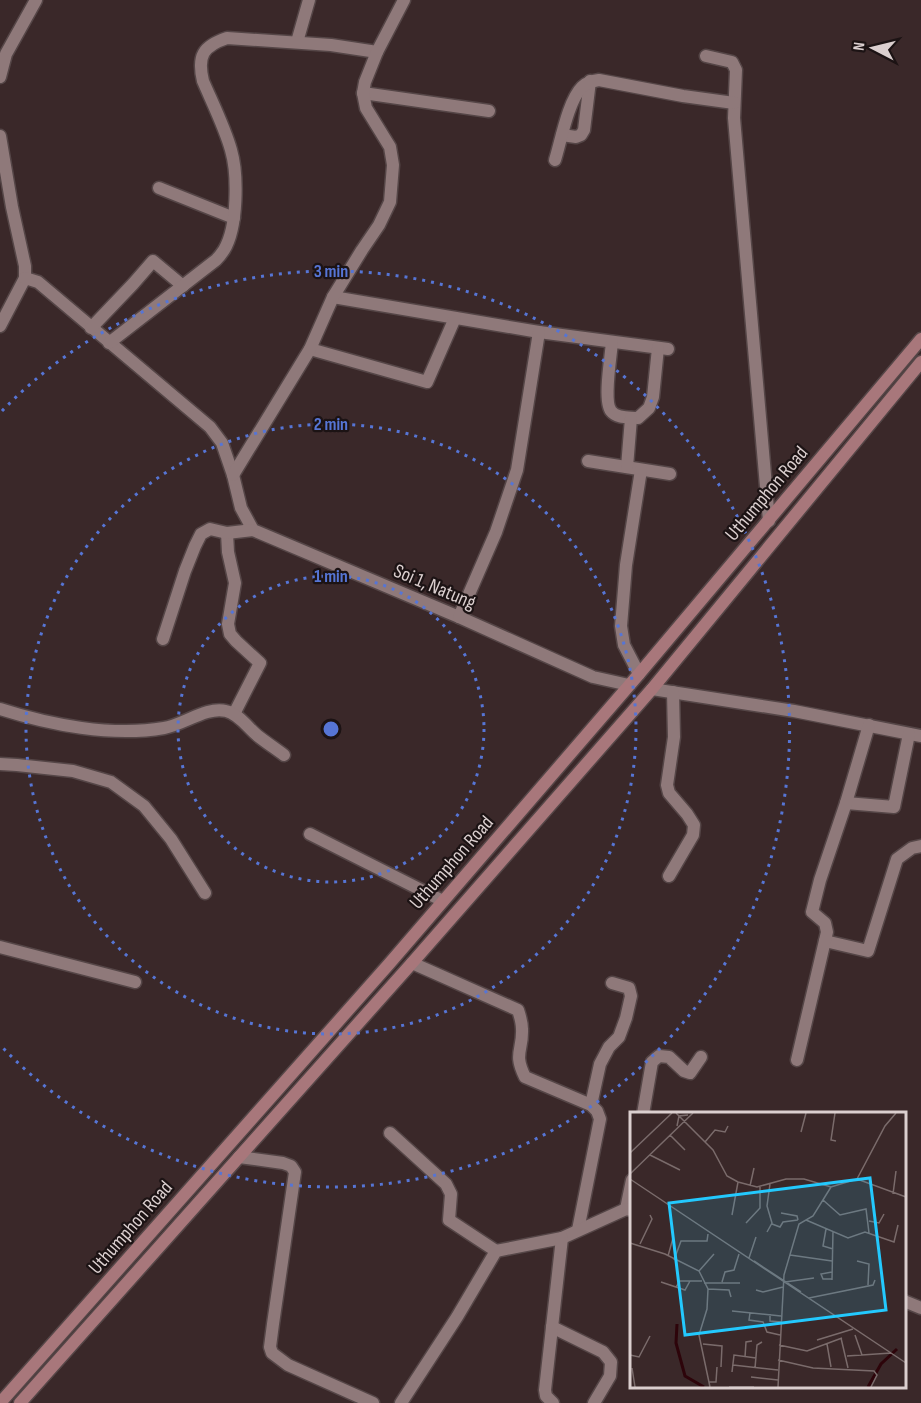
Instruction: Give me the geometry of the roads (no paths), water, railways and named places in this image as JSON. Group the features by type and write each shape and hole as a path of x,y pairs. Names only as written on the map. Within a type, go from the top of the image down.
{"street":[{"path":"0,76 6,54 36,0"},
{"path":"297,42 309,0"},
{"path":"232,475 310,349 333,297 379,225 390,202 393,165 390,147 366,108 363,93 377,52 404,0"},
{"path":"109,343 216,261 225,249 230,236 234,218 235,167 231,149 203,81 201,60 205,51 227,38 297,42 377,52"},
{"path":"706,56 732,62 736,70 734,118 769,521"},
{"path":"555,160 573,99 590,81 600,80 734,103"},
{"path":"562,135 576,137 584,130 590,81"},
{"path":"363,93 489,111"},
{"path":"0,136 12,207 24,258 25,278 0,326"},
{"path":"159,188 234,218"},
{"path":"91,328 153,261 183,286"},
{"path":"25,278 38,282 210,428 222,443 241,508 253,530 227,533 210,529 201,534 185,571 163,639"},
{"path":"333,297 539,332 663,348 653,397 649,408 638,418 619,417 611,412 607,400 612,342"},
{"path":"310,349 428,382 455,318"},
{"path":"459,617 496,532 517,470 539,332"},
{"name":"Uthumphon Road","path":"0,1403 443,901 639,674 921,339"},
{"name":"Uthumphon Road","path":"20,1403 412,963 652,689 921,363"},
{"path":"627,467 631,418"},
{"path":"588,461 670,474"},
{"path":"639,674 624,645 621,626 626,566 641,470"},
{"name":"Soi 1, Natung","path":"253,530 593,676 629,685"},
{"path":"227,533 228,552 235,583 228,624 230,634 261,663 234,714"},
{"path":"629,685 794,711 915,735 894,807 846,803"},
{"path":"669,876 693,835 694,825 669,793 667,785 674,737 673,692"},
{"path":"0,709 32,718 104,730 135,731 166,728 213,710 224,710 234,714 284,755"},
{"path":"797,1060 827,932 825,923 812,912 869,725"},
{"path":"0,764 73,771 111,782 144,806 171,839 205,893"},
{"path":"310,834 443,901"},
{"path":"825,941 868,951 897,859 912,848 921,846"},
{"path":"0,947 135,982"},
{"path":"412,963 518,1010 522,1030 518,1054 519,1065 525,1077 591,1105 597,1111 600,1119 578,1230"},
{"path":"591,1105 600,1064 609,1047 619,1037 631,996 629,988 612,983"},
{"path":"643,1112 652,1062 659,1056 669,1057 684,1071 690,1072 701,1058"},
{"path":"390,1133 446,1184 451,1194 449,1220 495,1251 562,1238 629,1209"},
{"path":"239,1157 283,1163 291,1166 295,1172 270,1347 272,1353 288,1365 373,1403"},
{"path":"553,1403 546,1396 545,1390 562,1238"},
{"path":"401,1403 457,1317 495,1251"},
{"path":"906,1302 921,1308"},
{"path":"552,1327 603,1352 611,1362 610,1376 594,1403"}]}
